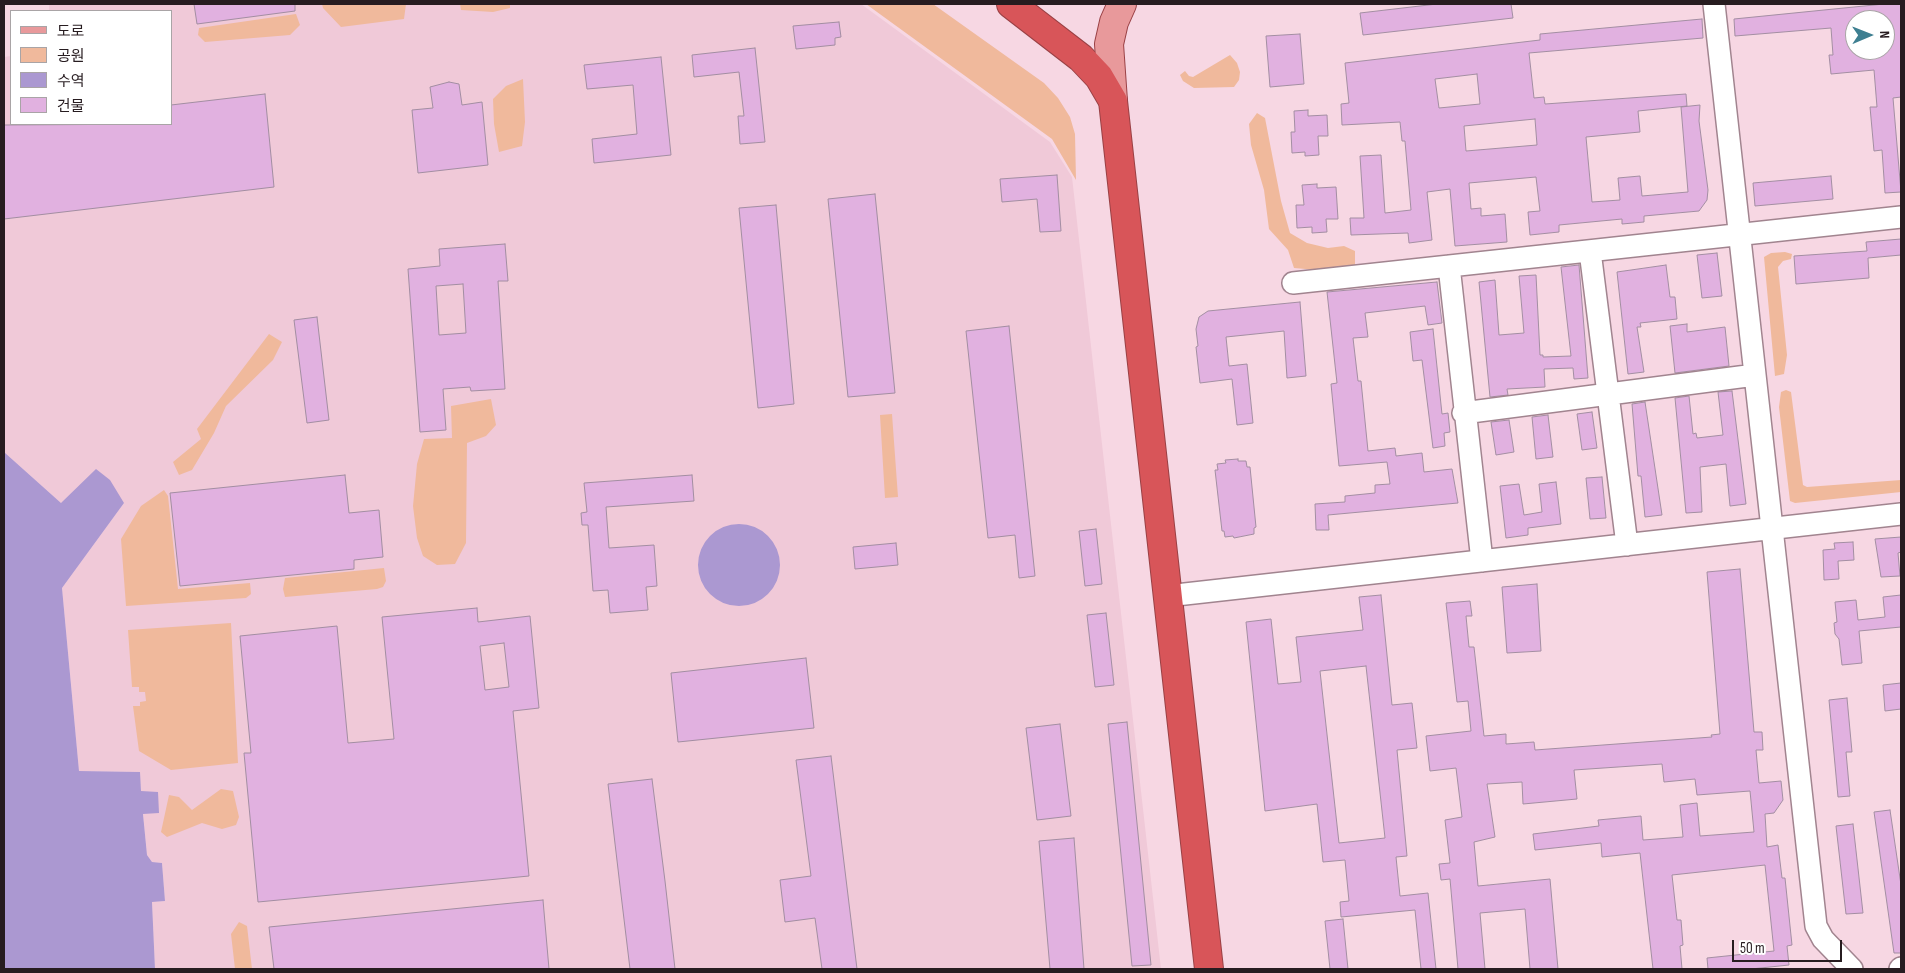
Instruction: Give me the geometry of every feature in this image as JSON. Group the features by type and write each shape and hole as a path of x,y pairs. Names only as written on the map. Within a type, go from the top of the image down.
{"highway":[{"path":"1011,4 1081,58 1100,77 1113,101 1208,969"}],"main road":[{"path":"1113,101 1109,44 1114,22 1122,4"}],"street":[{"path":"1714,4 1816,926 1823,939 1852,969"},
{"path":"1293,283 1901,217"},
{"path":"1590,251 1606,394 1627,545"},
{"path":"1448,266 1463,413 1482,561"},
{"path":"1463,413 1755,375"},
{"path":"1167,596 1901,514"}],"shaded area":[{"path":"49,4 861,4 1050,142 1072,177 1161,969 155,969 152,902 165,901 162,863 152,862 147,855 143,813 158,792 141,792 139,772 79,771 62,588 124,503 61,503 4,452 4,57 10,56 10,125 172,125 172,10 49,10"}],"green space":[{"path":"322,4 406,4 404,19 341,27 323,8"},
{"path":"460,4 510,4 510,8 493,12 461,10"},
{"path":"866,4 933,4 1044,83 1058,98 1070,117 1075,134 1076,180 1052,139"},
{"path":"296,14 300,25 290,35 205,42 198,35 199,28"},
{"path":"1230,55 1237,63 1240,72 1239,80 1234,87 1194,88 1183,81 1180,75 1185,71 1189,76 1193,77"},
{"path":"523,79 525,122 522,146 499,152 494,124 493,99 506,86"},
{"path":"1257,113 1265,118 1281,201 1290,233 1307,243 1328,248 1344,246 1355,251 1355,265 1329,271 1294,268 1288,250 1269,229 1264,190 1251,145 1249,124"},
{"path":"1785,252 1792,254 1791,259 1783,261 1778,267 1787,355 1784,374 1775,376 1764,257 1771,253"},
{"path":"269,334 282,342 273,360 226,406 214,433 192,470 179,475 173,462 201,439 197,429"},
{"path":"1786,390 1791,392 1803,485 1807,487 1901,480 1901,492 1795,503 1790,501 1779,407 1781,392"},
{"path":"491,399 496,425 486,436 467,443 466,543 455,564 437,565 423,556 417,538 413,506 417,464 424,439 452,438 451,406"},
{"path":"892,414 898,497 885,498 880,415"},
{"path":"164,490 168,496 178,589 250,583 251,594 246,598 126,606 121,539 141,506"},
{"path":"384,568 386,581 383,587 377,589 285,597 283,589 285,578"},
{"path":"231,623 238,763 171,770 139,751 133,706 140,706 140,702 146,701 145,692 139,692 139,687 132,687 128,630"},
{"path":"221,789 233,791 239,817 236,825 222,829 202,823 167,837 161,832 169,795 179,797 192,810"},
{"path":"239,922 247,926 252,969 235,969 231,934"}],"water":[{"path":"4,452 61,503 96,469 110,480 124,503 62,588 79,771 140,772 141,791 158,792 159,813 143,814 147,855 152,862 162,863 165,901 152,902 155,969 4,969"},
{"path":"739,524 755,527 768,536 777,549 780,565 777,581 768,594 755,603 739,606 723,603 710,594 701,581 698,565 701,549 710,536 723,527"}],"building":[{"path":"194,4 295,4 295,11 197,24"},
{"path":"1437,4 1511,4 1513,18 1363,35 1360,13"},
{"path":"1884,4 1901,4 1901,97 1893,98 1901,192 1885,193 1882,150 1874,151 1870,107 1877,107 1874,70 1831,74 1829,55 1833,55 1831,28 1735,36 1734,19"},
{"path":"1702,19 1703,38 1529,53 1534,98 1544,97 1545,104 1686,94 1687,106 1638,111 1640,132 1586,137 1592,202 1620,200 1618,178 1640,176 1642,196 1688,192 1681,107 1700,105 1699,121 1708,190 1707,200 1699,211 1644,216 1644,222 1622,224 1622,219 1559,225 1559,232 1530,235 1528,212 1540,211 1536,177 1469,183 1471,209 1481,208 1481,216 1505,214 1507,242 1455,246 1450,189 1427,192 1432,240 1409,243 1408,233 1351,235 1350,218 1364,218 1360,156 1381,155 1385,213 1411,210 1405,141 1402,141 1400,122 1342,125 1341,104 1349,103 1345,63 1540,40 1540,34","holes":["1477,74 1480,104 1439,108 1435,79","1535,119 1537,145 1466,151 1464,126"]},
{"path":"839,22 841,37 835,38 835,45 796,49 793,26"},
{"path":"1300,34 1304,84 1270,87 1266,36"},
{"path":"755,48 765,142 740,144 738,116 744,116 739,72 694,77 692,55"},
{"path":"661,57 671,155 594,163 592,139 637,134 633,85 587,89 584,65"},
{"path":"449,82 459,84 462,105 482,102 488,165 418,173 412,110 433,108 430,87"},
{"path":"265,94 274,187 4,219 4,125 172,125 172,105"},
{"path":"1308,110 1308,116 1327,115 1328,136 1318,136 1319,155 1305,156 1305,152 1292,153 1291,132 1295,132 1294,111"},
{"path":"1057,175 1061,231 1040,232 1037,199 1002,202 1000,179"},
{"path":"1831,176 1833,199 1755,206 1753,183"},
{"path":"1317,184 1317,188 1336,187 1338,219 1326,219 1327,232 1312,233 1312,227 1297,228 1296,205 1304,205 1302,185"},
{"path":"875,194 895,393 848,397 828,199"},
{"path":"776,205 794,404 758,408 739,208"},
{"path":"1901,239 1901,255 1868,258 1869,278 1796,284 1794,256 1867,251 1866,242"},
{"path":"505,244 508,281 498,281 505,389 471,391 470,387 443,389 446,430 420,432 408,269 440,266 439,249","holes":["463,284 466,333 439,335 436,286"]},
{"path":"1717,253 1722,296 1702,298 1697,255"},
{"path":"1579,265 1588,378 1574,379 1573,368 1544,369 1545,387 1507,389 1508,395 1490,397 1479,282 1495,280 1499,335 1524,333 1519,276 1536,275 1540,355 1543,355 1543,357 1571,356 1561,267"},
{"path":"1666,265 1670,297 1675,297 1677,319 1640,323 1641,327 1637,327 1644,372 1628,374 1617,272"},
{"path":"1437,282 1442,323 1428,325 1425,306 1365,313 1368,337 1353,338 1358,381 1361,381 1368,451 1395,448 1396,456 1422,453 1424,472 1452,469 1458,503 1328,515 1329,530 1316,530 1315,504 1345,502 1345,496 1375,493 1375,485 1390,484 1387,462 1339,466 1331,384 1337,383 1327,292"},
{"path":"1300,302 1306,376 1287,378 1284,331 1226,337 1229,366 1247,364 1253,423 1237,425 1232,379 1200,383 1196,347 1198,346 1196,329 1199,317 1208,311"},
{"path":"317,317 329,420 307,423 294,320"},
{"path":"1687,324 1687,332 1725,327 1729,366 1675,373 1670,326"},
{"path":"1009,326 1035,576 1019,578 1015,535 988,538 966,331"},
{"path":"1433,329 1442,414 1448,413 1450,432 1444,433 1445,446 1433,448 1422,360 1413,361 1410,332"},
{"path":"1732,391 1746,504 1730,506 1726,464 1700,467 1702,512 1686,513 1675,398 1689,396 1693,434 1696,433 1697,438 1723,435 1718,392"},
{"path":"1645,402 1662,515 1645,517 1641,476 1638,476 1632,404"},
{"path":"1592,412 1597,448 1582,450 1577,414"},
{"path":"1548,415 1553,457 1536,459 1532,417"},
{"path":"1509,420 1514,452 1496,455 1491,422"},
{"path":"1238,459 1238,461 1246,461 1247,467 1250,467 1256,527 1254,528 1254,534 1234,538 1233,536 1225,537 1224,531 1222,531 1215,470 1218,470 1217,464 1226,463 1225,460"},
{"path":"345,475 349,513 379,510 383,557 354,560 354,569 180,586 170,493"},
{"path":"692,475 694,501 606,507 609,548 654,545 657,586 646,587 648,610 610,613 608,590 593,591 588,525 582,525 581,513 587,512 584,483"},
{"path":"1602,477 1606,518 1590,519 1586,478"},
{"path":"1556,482 1561,524 1528,528 1528,535 1506,538 1500,486 1519,484 1524,515 1542,512 1539,484"},
{"path":"1096,529 1102,584 1085,586 1079,531"},
{"path":"1901,537 1901,552 1898,553 1900,576 1881,577 1875,539"},
{"path":"1853,542 1854,560 1838,561 1839,579 1824,580 1823,550 1835,549 1834,543"},
{"path":"896,543 898,565 855,569 853,547"},
{"path":"1740,569 1754,732 1762,732 1763,750 1756,750 1759,783 1781,781 1783,800 1774,813 1765,814 1767,847 1778,845 1782,878 1785,878 1792,945 1787,946 1789,965 1751,969 1708,969 1707,958 1774,951 1765,865 1672,875 1677,920 1681,920 1683,945 1680,946 1682,969 1653,969 1640,853 1602,857 1601,843 1535,850 1533,834 1599,826 1598,820 1641,816 1643,840 1683,837 1680,805 1697,803 1700,836 1754,832 1750,791 1697,795 1695,779 1664,782 1662,764 1574,770 1577,799 1523,804 1522,782 1487,784 1495,837 1474,842 1478,886 1550,879 1558,969 1530,969 1525,909 1480,913 1485,969 1458,969 1450,879 1441,880 1439,864 1450,863 1445,820 1462,817 1456,768 1430,771 1426,736 1471,731 1468,701 1457,702 1446,603 1470,601 1472,616 1466,616 1469,647 1474,647 1484,736 1506,734 1506,744 1534,742 1535,750 1712,737 1711,735 1720,734 1707,572"},
{"path":"1537,584 1541,651 1507,653 1502,587"},
{"path":"1381,595 1392,705 1412,703 1417,748 1397,750 1407,856 1396,857 1400,896 1428,893 1436,969 1421,969 1415,910 1341,917 1340,902 1349,901 1345,860 1323,862 1317,804 1265,811 1246,622 1271,619 1278,684 1301,682 1296,637 1363,630 1359,597","holes":["1366,666 1385,838 1339,843 1320,671"]},
{"path":"1901,595 1901,627 1859,631 1862,663 1842,665 1839,639 1835,634 1834,623 1837,622 1835,602 1856,600 1858,620 1885,617 1883,597"},
{"path":"477,608 478,622 530,616 539,708 513,711 529,876 258,902 244,753 251,753 240,636 337,626 348,743 394,739 382,617","holes":["504,643 509,687 485,690 480,646"]},
{"path":"1106,613 1114,685 1095,687 1087,615"},
{"path":"806,658 814,728 678,742 671,673"},
{"path":"1901,683 1901,709 1885,711 1883,685"},
{"path":"1847,698 1852,752 1846,752 1850,796 1838,797 1829,700"},
{"path":"1127,722 1151,965 1132,966 1108,724"},
{"path":"1060,724 1071,816 1037,820 1026,728"},
{"path":"831,756 857,969 822,969 815,918 785,922 780,880 811,876 796,760"},
{"path":"652,779 675,969 630,969 608,784"},
{"path":"1890,810 1901,885 1901,953 1894,953 1874,812"},
{"path":"1853,824 1863,913 1846,914 1836,826"},
{"path":"1074,838 1084,969 1050,969 1039,841"},
{"path":"543,900 549,969 274,969 269,927"},
{"path":"1343,919 1348,969 1330,969 1325,921"}]}
